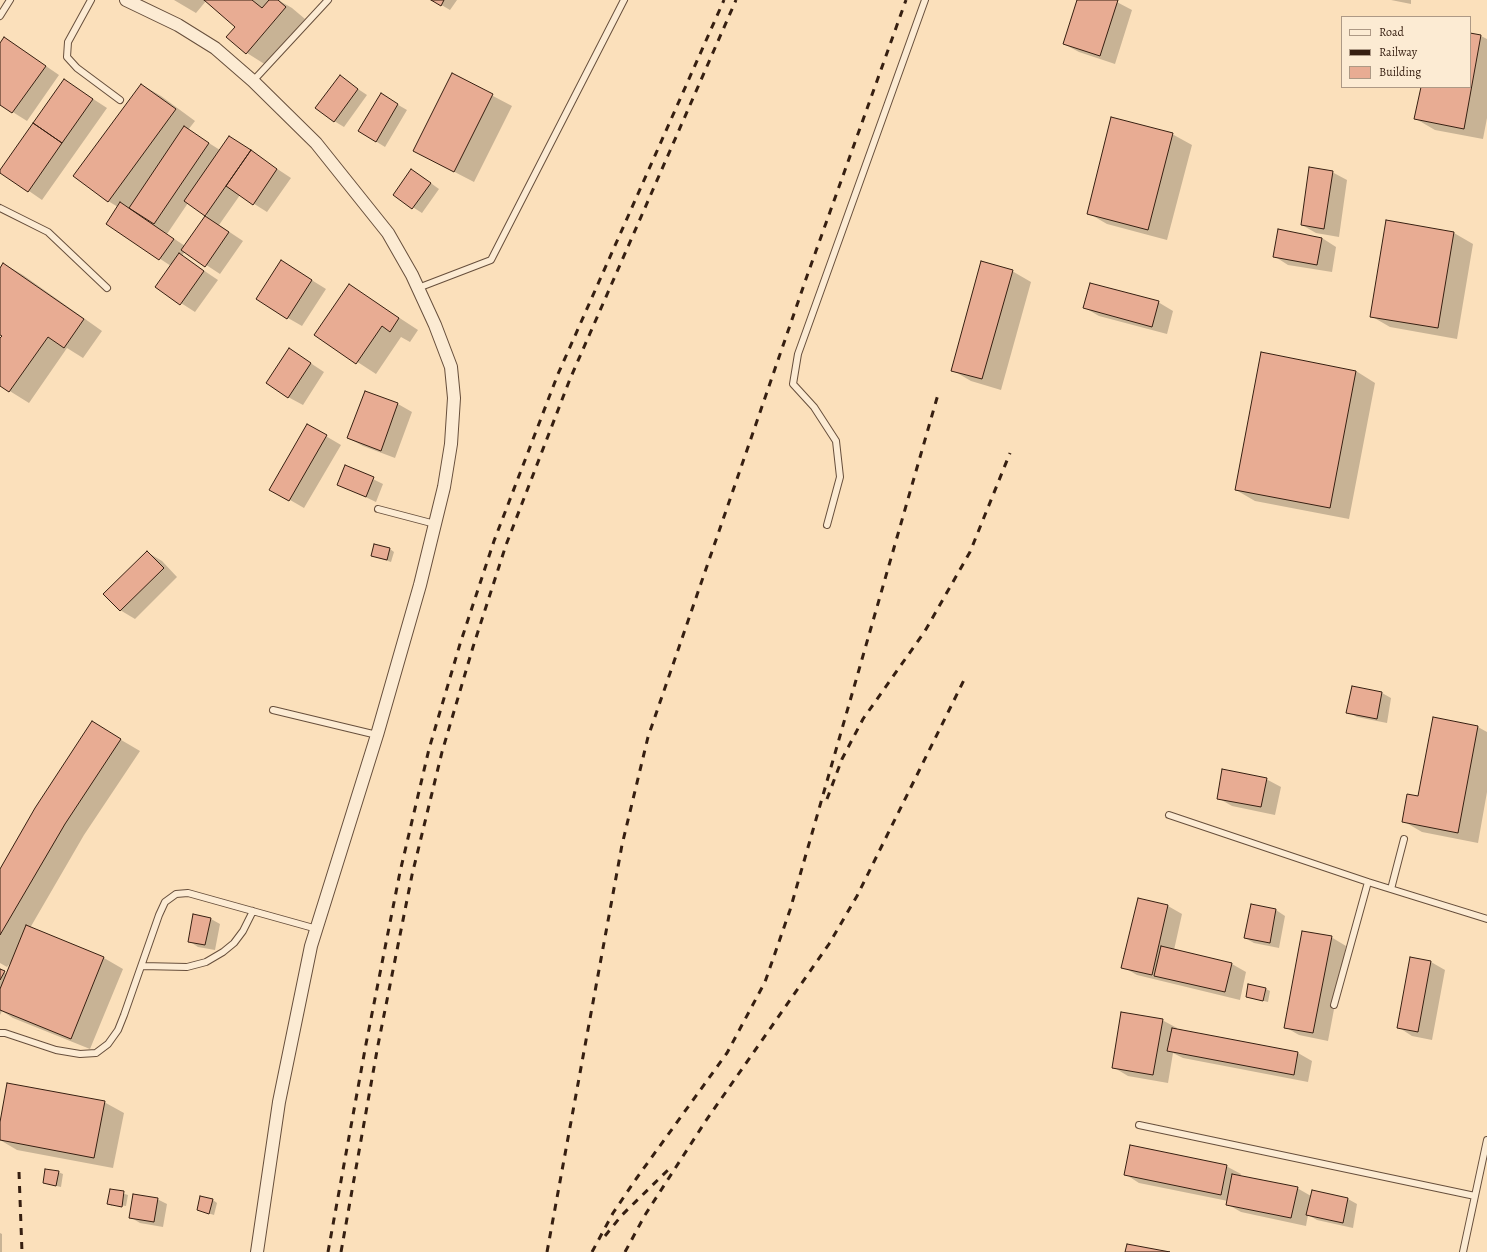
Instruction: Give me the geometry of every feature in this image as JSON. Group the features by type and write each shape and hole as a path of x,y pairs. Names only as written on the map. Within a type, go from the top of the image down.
{"street":[{"path":"126,0 178,25 215,48 253,81 316,143 388,233 418,288 435,325 451,367 454,398 451,444 436,524 377,735 310,954 278,1102 257,1252"}],"lane":[{"path":"0,16 10,0"},
{"path":"91,0 68,42 67,56 77,68 120,100"},
{"path":"253,81 328,0"},
{"path":"418,288 491,260 624,0"},
{"path":"827,525 840,477 836,441 814,407 793,384 798,354 925,0"},
{"path":"0,208 48,232 107,288"},
{"path":"378,510 436,524"},
{"path":"273,710 377,735"},
{"path":"1169,815 1392,890 1487,919"},
{"path":"1392,890 1404,839"},
{"path":"1334,1005 1368,882"},
{"path":"0,1033 5,1033 56,1050 80,1054 96,1052 108,1044 118,1030 159,915 169,897 182,893 188,893 317,929"},
{"path":"142,966 187,967 206,962 223,952 234,943 243,931 253,911"},
{"path":"1139,1125 1475,1196"},
{"path":"1463,1252 1487,1140"}],"building":[{"path":"204,0 252,0 262,8 269,0 278,0 286,7 246,54 226,37 235,27"},
{"path":"431,0 444,0 441,6"},
{"path":"1077,0 1118,0 1100,56 1063,44"},
{"path":"1471,33 1481,35 1464,129 1414,119 1421,88 1471,88"},
{"path":"4,37 46,66 12,113 0,105 0,43"},
{"path":"452,73 493,94 454,172 413,151"},
{"path":"340,75 358,89 334,122 315,108"},
{"path":"64,79 93,99 62,143 33,123"},
{"path":"141,84 176,109 108,202 73,176"},
{"path":"381,93 398,104 376,142 358,131"},
{"path":"1111,117 1173,133 1148,230 1087,214"},
{"path":"33,123 62,143 28,192 0,173 0,170"},
{"path":"184,126 209,143 154,224 129,208"},
{"path":"229,136 251,150 205,216 184,201"},
{"path":"251,150 277,169 253,205 226,186"},
{"path":"1309,167 1333,171 1324,229 1301,225"},
{"path":"411,169 431,183 412,209 393,195"},
{"path":"120,202 174,239 159,260 106,224"},
{"path":"205,216 229,232 205,267 181,250"},
{"path":"1386,220 1454,232 1438,328 1370,317"},
{"path":"1278,229 1322,238 1317,265 1273,257"},
{"path":"179,253 204,271 180,305 155,287"},
{"path":"281,260 312,280 287,319 256,299"},
{"path":"981,261 1013,270 982,379 951,371"},
{"path":"3,263 84,319 64,348 48,337 9,392 0,386 0,338 2,336 0,335 0,268"},
{"path":"1090,283 1159,301 1152,327 1083,308"},
{"path":"349,284 399,318 390,332 382,326 356,364 314,335"},
{"path":"289,348 311,363 288,398 266,383"},
{"path":"1261,352 1356,371 1330,508 1235,490"},
{"path":"365,391 398,403 381,451 347,438"},
{"path":"307,424 327,435 289,501 269,490"},
{"path":"345,465 374,477 366,497 337,485"},
{"path":"374,544 390,548 387,560 371,556"},
{"path":"147,551 164,568 120,611 103,594"},
{"path":"1352,686 1382,692 1377,719 1346,713"},
{"path":"1433,717 1478,726 1458,833 1402,822 1407,794 1418,796"},
{"path":"92,721 121,739 65,824 0,935 0,869 35,808"},
{"path":"1222,769 1267,778 1261,807 1217,799"},
{"path":"1138,898 1168,905 1152,975 1121,968"},
{"path":"1251,904 1276,909 1270,943 1244,938"},
{"path":"193,914 211,918 205,945 188,942"},
{"path":"26,925 104,957 71,1039 0,1010 0,989"},
{"path":"1302,931 1332,936 1313,1033 1284,1028"},
{"path":"1161,946 1232,963 1225,992 1154,976"},
{"path":"1410,957 1431,961 1418,1032 1397,1028"},
{"path":"0,969 5,971 0,980"},
{"path":"1248,984 1266,988 1263,1001 1246,997"},
{"path":"1121,1012 1163,1019 1153,1075 1112,1068"},
{"path":"1172,1028 1298,1052 1294,1075 1167,1051"},
{"path":"7,1083 105,1101 94,1158 0,1140 0,1122"},
{"path":"1130,1145 1227,1165 1221,1195 1124,1175"},
{"path":"45,1169 59,1171 56,1186 43,1183"},
{"path":"1232,1174 1298,1187 1291,1218 1226,1205"},
{"path":"110,1189 124,1191 122,1207 107,1204"},
{"path":"1312,1190 1348,1198 1343,1223 1306,1215"},
{"path":"133,1194 158,1198 154,1222 129,1218"},
{"path":"200,1196 213,1199 209,1214 197,1210"},
{"path":"1127,1244 1170,1252 1125,1252"}],"railway":[{"path":"328,1252 366,1044 400,872 429,749 460,644 494,541 558,374 724,0"},
{"path":"341,1252 378,1045 412,875 442,752 473,647 506,545 570,379 736,0"},
{"path":"547,1252 622,845 648,737 807,276 906,0"},
{"path":"592,1252 613,1213 636,1179 727,1053 765,982 790,910 939,391"},
{"path":"827,799 842,759 863,719 925,631 970,552 1010,453"},
{"path":"625,1252 645,1215 705,1122 829,944 857,896 965,678"},
{"path":"605,1236 622,1215 671,1167"},
{"path":"19,1172 22,1252"}]}
